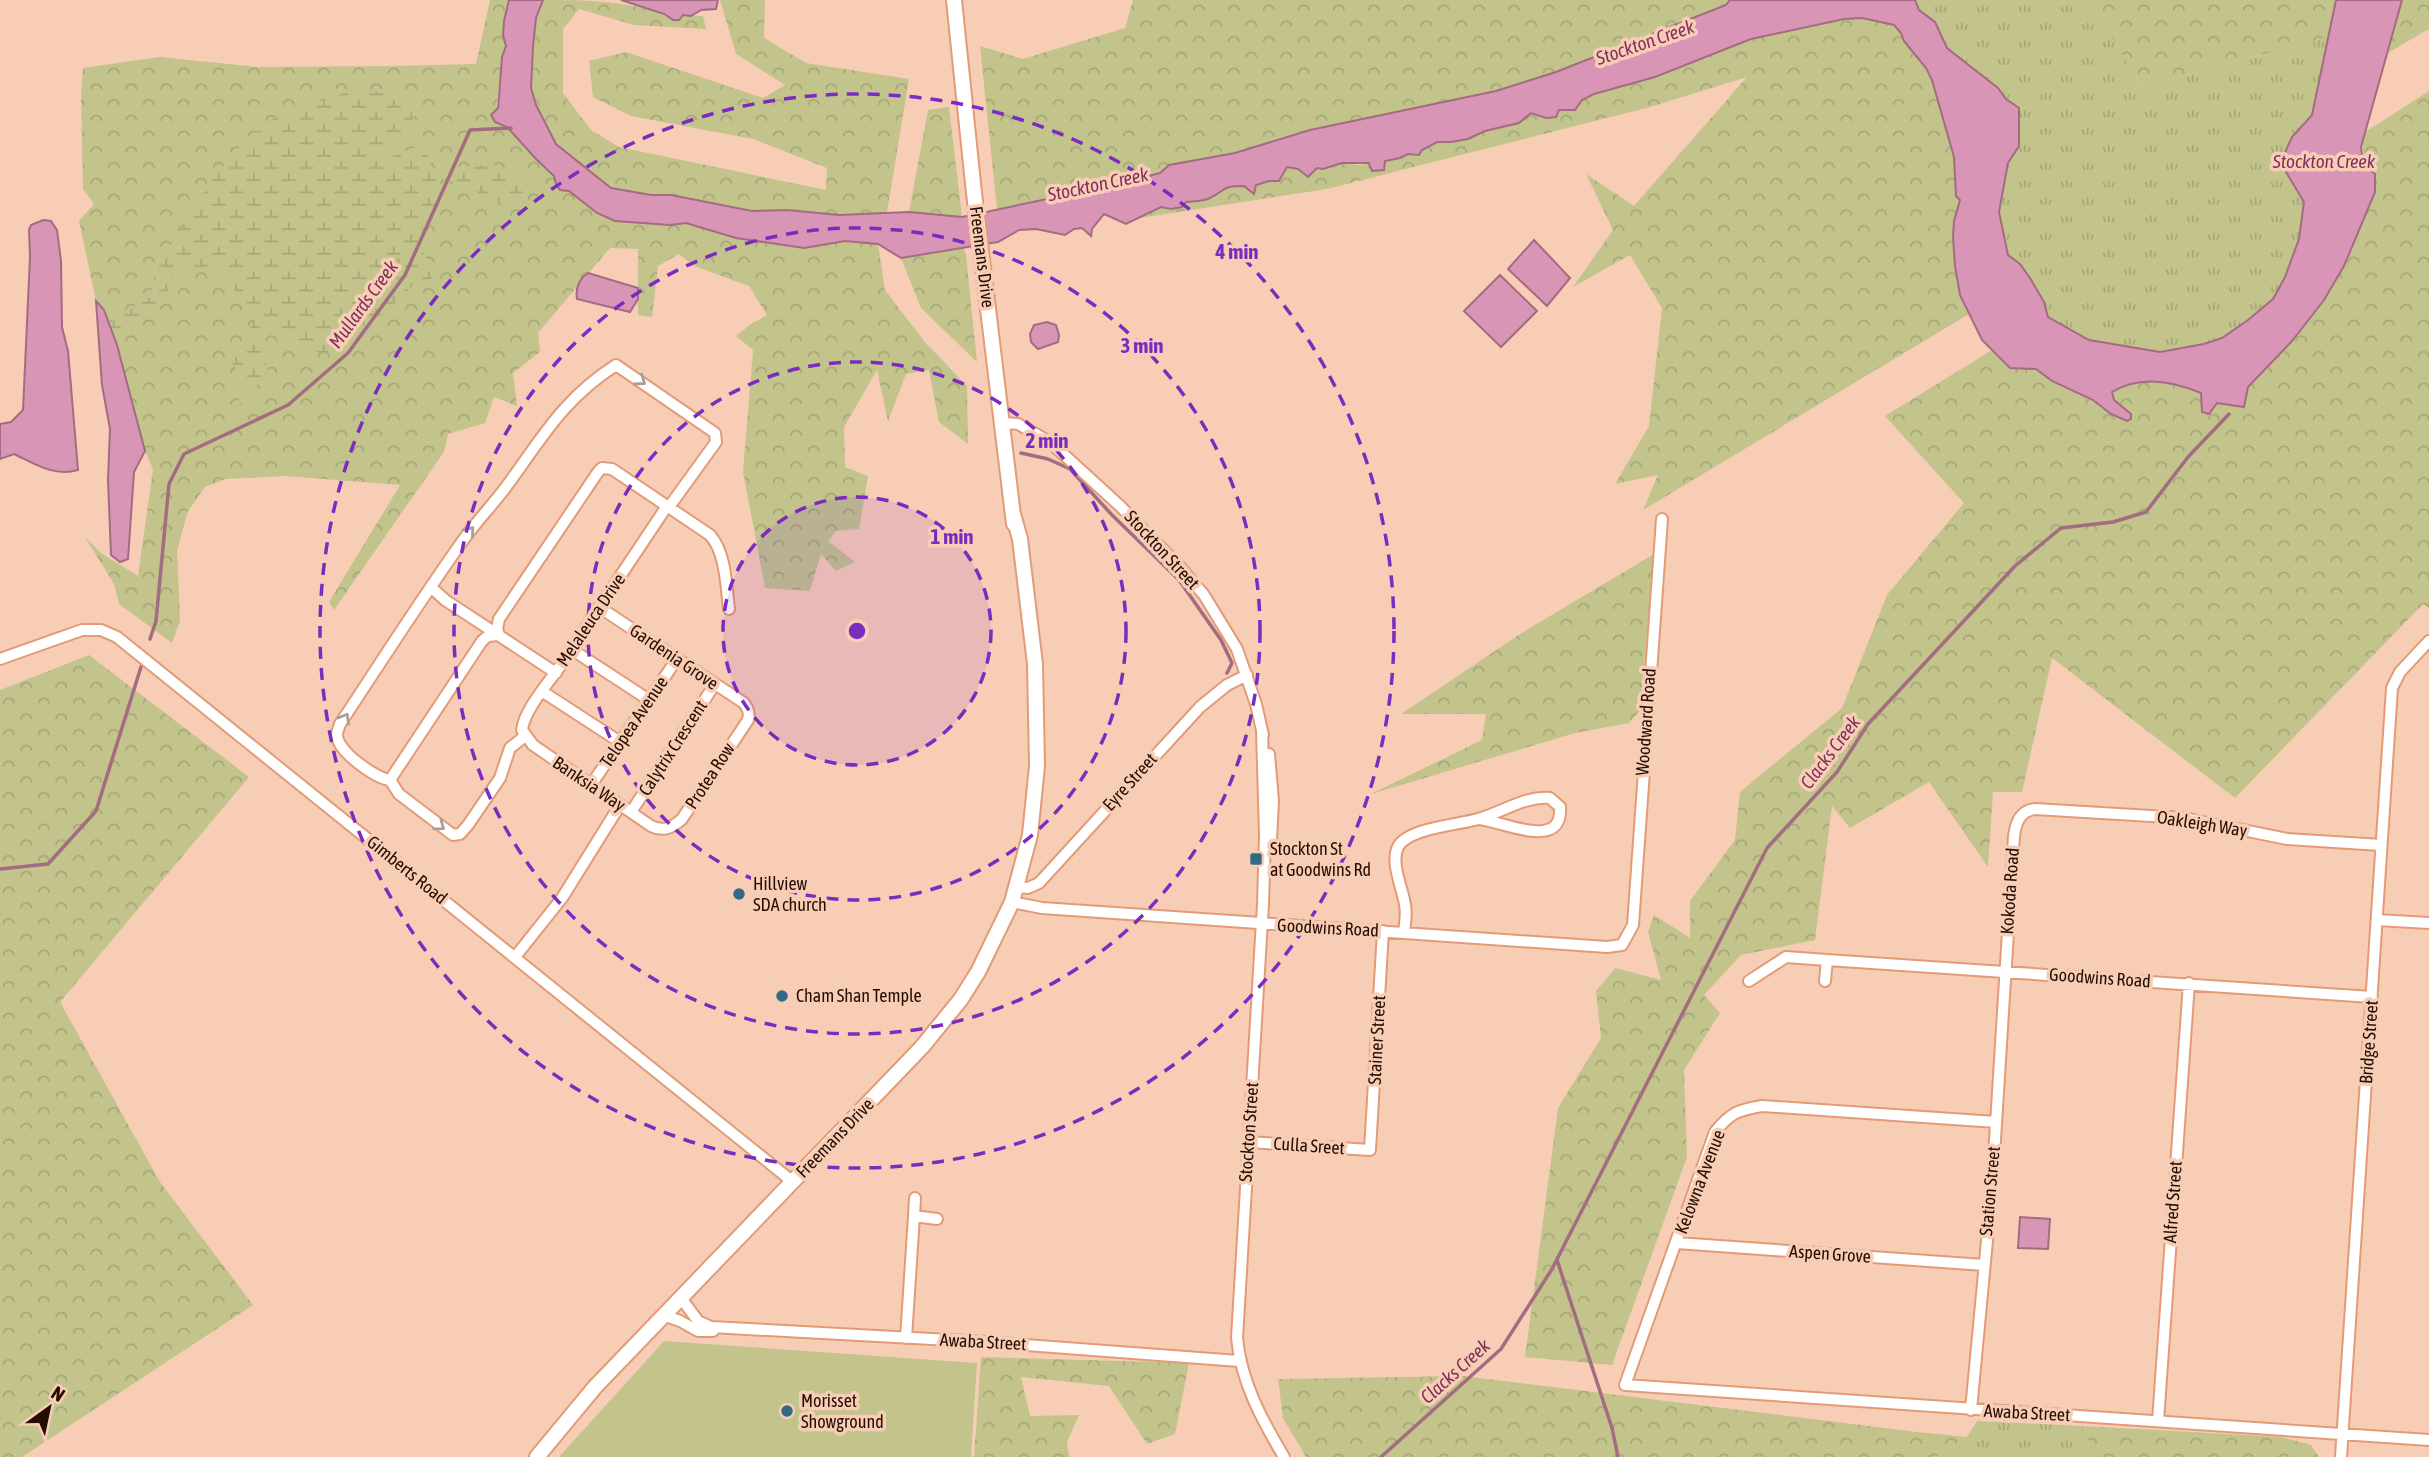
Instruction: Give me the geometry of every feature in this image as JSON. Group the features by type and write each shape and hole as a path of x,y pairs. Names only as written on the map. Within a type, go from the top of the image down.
{"main road":[{"name":"Freemans Drive","path":"537,1457 586,1396 944,1021 978,972 1012,902 1030,835 1037,766 1035,664 1020,539 1013,514 974,193 954,0"}],"street":[{"name":"Melaleuca Drive","path":"432,588 460,544 555,418 600,376 616,365 715,433 716,442 668,507 525,718 522,730 525,736"},
{"name":"Stockton Street","path":"1002,422 1018,424 1050,442 1157,542 1204,595 1226,628 1247,675 1262,731 1265,835 1263,904 1238,1313 1239,1361"},
{"path":"499,635 499,618 602,468 611,469 714,539 724,567 729,609"},
{"name":"Woodward Road","path":"1633,925 1662,519"},
{"path":"525,736 510,748 500,778 468,825 460,834 453,835 399,794 390,780 377,777 342,748 337,736 340,724 432,588 445,600 556,673"},
{"name":"Gardenia Grove","path":"599,607 744,703 747,708"},
{"name":"Gimberts Road","path":"0,659 82,630 101,630 117,637 793,1182"},
{"path":"390,780 482,641 488,636 499,635"},
{"name":"Bridge Street","path":"2341,1457 2392,688 2400,672 2429,641"},
{"path":"571,649 649,700"},
{"name":"Telopea Avenue","path":"591,785 677,659"},
{"name":"Eyre Street","path":"1016,887 1028,888 1039,883 1200,707 1227,685 1247,675"},
{"name":"Calytrix Crescent","path":"631,812 715,684"},
{"path":"543,692 620,742"},
{"name":"Protea Row","path":"657,828 669,828 682,819 748,720 747,708"},
{"name":"Banksia Way","path":"525,736 533,746 657,828"},
{"path":"1404,932 1406,907 1396,861 1397,848 1403,840 1422,832 1479,819 1514,804 1542,797 1550,798 1560,807 1557,824 1551,830 1515,829 1479,819"},
{"path":"515,957 562,898 620,805"},
{"name":"Oakleigh Way","path":"2023,813 2035,809 2184,818 2287,839 2381,845"},
{"name":"Kokoda Road","path":"2004,972 2014,836 2018,818 2023,813"},
{"name":"Goodwins Road","path":"1012,902 1042,908 1607,947 1622,945 1633,925"},
{"path":"2377,920 2429,923"},
{"name":"Stainer Street","path":"1370,1150 1383,931"},
{"name":"Goodwins Road","path":"1749,981 1786,957 2372,997"},
{"path":"1825,981 1827,960"},
{"name":"Station Street","path":"1971,1410 1996,1122 2004,972"},
{"name":"Alfred Street","path":"2158,1421 2189,983"},
{"name":"Kelowna Avenue","path":"1625,1385 1715,1132 1726,1118 1743,1109 1762,1106 1996,1122"},
{"name":"Culla Sreet","path":"1248,1142 1370,1150"},
{"path":"906,1338 915,1198"},
{"path":"914,1216 937,1219"},
{"name":"Aspen Grove","path":"1677,1243 1984,1265"},
{"name":"Awaba Street","path":"681,1298 704,1325 726,1328 988,1342 1239,1361"},
{"name":"Awaba Street","path":"663,1315 698,1331 726,1328"},
{"path":"1239,1361 1264,1423 1284,1457"},
{"name":"Awaba Street","path":"1625,1385 2429,1440"}],"green space":[{"path":"490,0 509,0 504,21 503,35 506,46 502,57 495,122 507,127 554,176 556,184 597,213 660,224 686,223 736,238 804,248 845,241 878,244 885,290 924,341 967,386 968,444 939,422 929,370 906,374 888,421 877,370 844,427 845,467 868,476 859,529 836,531 828,541 855,562 836,571 821,554 810,591 765,588 743,472 753,350 736,336 767,315 749,286 694,266 679,254 658,266 652,317 638,315 638,249 610,248 538,333 540,352 513,373 517,406 494,397 485,423 448,434 444,452 334,610 329,602 400,485 286,476 226,479 205,487 188,511 177,550 180,621 172,643 119,604 114,584 85,537 101,553 138,576 153,469 145,451 109,323 104,310 96,301 79,221 94,204 83,189 83,68 159,57 258,67 476,64"},
{"path":"543,0 627,5 659,13 673,20 683,15 703,16 706,29 634,25 579,9 563,29 563,93 591,130 619,147 826,190 827,168 753,139 631,116 593,97 589,61 626,52 763,98 785,85 736,54 720,0 765,0 764,38 806,63 909,79 887,212 873,215 839,215 787,210 752,211 671,195 651,195 611,188 556,144 536,105 531,88 533,47 536,18"},
{"path":"1133,0 1730,0 1726,5 1556,72 1496,91 1310,130 1235,153 1169,165 1160,173 1118,184 997,209 980,46 1023,59 1125,28"},
{"path":"1915,0 2090,0 2141,87 2328,37 2312,115 2292,137 2286,172 2304,202 2299,239 2285,277 2273,299 2222,338 2160,352 2089,340 2048,317 2044,302 2020,264 2008,255 1999,212 2009,163 2019,146 2018,108 2006,99 1998,88 1947,48 1935,22 1919,10"},
{"path":"2090,0 2336,0 2328,37 2141,87"},
{"path":"2402,0 2429,0 2429,29 2386,54"},
{"path":"1862,18 1894,25 1932,80 1954,157 1960,200 1954,221 1955,266 1960,295 1969,314 1643,510 1658,475 1615,484 1649,426 1662,308 1630,255 1573,287 1613,230 1586,174 1634,206 1747,77 1650,107 1327,189 1140,218 1161,207 1171,209 1182,207 1186,202 1202,201 1221,188 1269,181 1286,167 1323,169 1342,163 1360,165 1400,158 1438,142 1468,139 1485,131 1519,123 1531,113 1546,118 1559,110 1579,106 1582,100 1594,94 1655,77 1751,39 1844,19"},
{"path":"350,91 398,92 420,104 408,130 381,152 378,162 423,144 434,173 461,166 494,165 525,181 522,195 500,205 470,188 441,178 422,251 438,276 414,285 368,328 366,318 405,267 402,252 358,307 327,353 300,350 262,327 261,350 268,370 251,394 237,406 245,379 232,364 255,318 242,306 221,258 206,267 193,270 180,270 176,262 166,296 144,315 117,345 109,323 150,297 156,268 214,177 238,148 275,117"},
{"path":"2429,91 2429,608 2423,604 2235,798 2052,658 2022,792 1993,792 1988,867 1929,782 1850,828 1832,806 1815,940 1741,955 1704,995 1720,1013 1684,1070 1687,1157 1612,1365 1525,1357 1558,1108 1601,1038 1596,991 1615,968 1661,980 1648,932 1654,915 1690,938 1690,901 1735,840 1740,792 1842,708 1887,595 1964,503 1885,416 1992,350 2010,368 2037,369 2052,381 2102,406 2123,407 2114,400 2112,392 2134,383 2145,382 2179,385 2201,393 2202,412 2209,414 2217,403 2232,404 2292,341 2344,266 2375,192 2363,156 2365,132"},
{"path":"949,107 962,217 909,212 928,110"},
{"path":"963,246 977,362 921,308 901,258"},
{"path":"1654,554 1640,711 1629,723 1575,733 1371,794 1482,740 1486,714 1401,714 1520,634"},
{"path":"89,655 249,777 60,1002 160,1182 253,1305 22,1457 0,1457 0,690"},
{"name":"Morisset Showground","path":"664,1341 977,1363 971,1457 559,1457"},
{"path":"981,1357 1189,1363 1175,1434 1147,1444 1109,1386 1021,1377 1030,1416 1079,1415 1067,1442 1069,1457 974,1457"},
{"path":"1463,1376 1967,1437 1936,1457 1306,1457 1283,1418 1278,1379"},
{"path":"1977,1421 2083,1426 2092,1457 1936,1457 1967,1437"},
{"path":"2083,1426 2281,1437 2311,1445 2319,1457 2092,1457"}],"water":[{"name":"Stockton Creek","path":"509,0 543,0 536,18 533,47 531,88 536,105 556,144 611,188 651,195 671,195 752,211 787,210 839,215 909,212 962,217 1118,184 1160,173 1169,165 1235,153 1310,130 1496,91 1556,72 1726,5 1730,0 1915,0 1919,10 1935,22 1947,48 2019,108 2019,146 2008,163 1999,212 2008,255 2020,264 2030,278 2044,302 2048,317 2089,340 2160,352 2222,338 2273,299 2285,277 2299,239 2304,202 2286,172 2282,159 2292,137 2312,115 2336,0 2402,0 2361,147 2365,162 2375,174 2375,192 2344,266 2324,300 2292,341 2248,387 2244,407 2217,403 2209,414 2202,412 2201,393 2167,383 2134,383 2112,392 2114,400 2131,414 2131,419 2127,421 2111,414 2093,400 2052,381 2036,369 2010,368 1982,340 1960,295 1955,266 1954,221 1960,200 1956,196 1954,157 1932,80 1894,25 1862,18 1844,19 1751,39 1655,77 1594,94 1582,100 1575,110 1559,110 1556,117 1546,118 1531,113 1519,123 1485,131 1468,139 1437,142 1422,150 1419,155 1408,154 1385,161 1384,170 1372,171 1369,163 1342,163 1323,169 1317,168 1308,177 1298,169 1287,167 1279,181 1256,185 1254,194 1244,186 1228,187 1207,199 1186,202 1182,207 1171,209 1161,207 1126,224 1104,214 1092,229 1091,236 1082,228 1074,229 1065,235 1036,229 1019,230 998,242 901,258 878,244 845,241 804,248 736,238 686,223 670,225 615,221 597,213 569,191 560,190 554,176 507,127 495,122 491,115 498,108 502,57 506,46 503,35 504,21"},
{"path":"621,0 718,0 716,9 701,10 691,16 683,15 679,20 673,20 664,14"},
{"path":"43,220 51,221 57,230 61,261 62,327 68,351 78,470 69,472 53,471 14,454 0,459 0,424 11,422 23,410 29,230 31,225"},
{"path":"1534,240 1570,278 1547,306 1508,269"},
{"path":"588,273 638,288 638,299 630,312 577,299 579,284"},
{"path":"1500,275 1537,311 1501,347 1464,311"},
{"path":"96,301 104,310 117,345 145,451 134,472 128,559 120,562 111,555 108,480 110,429 102,385"},
{"path":"1047,322 1056,325 1058,342 1038,349 1031,342 1030,334 1034,325"},
{"path":"2020,1217 2050,1219 2048,1249 2018,1248"}],"waterway":[{"name":"Mullards Creek","path":"150,639 156,621 169,484 184,454 288,405 348,353 405,275 470,130 511,128"},
{"name":"Clacks Creek","path":"1381,1457 1501,1349 1552,1269 1767,848 1837,772 1868,724 2015,566 2061,528 2113,522 2146,512 2188,457 2229,414"},
{"path":"1021,453 1048,459 1070,469 1112,515 1179,580 1221,640 1232,663 1227,673"},
{"name":"Mullards Creek","path":"0,869 48,864 96,811 141,667"},
{"name":"Clacks Creek","path":"1557,1260 1612,1428 1618,1457"}],"place":[{"name":"Stockton St at Goodwins Rd","path":"1256,859"},
{"name":"Hillview SDA church","path":"739,894"},
{"name":"Cham Shan Temple","path":"782,996"},
{"name":"Morisset Showground","path":"787,1411"}]}
